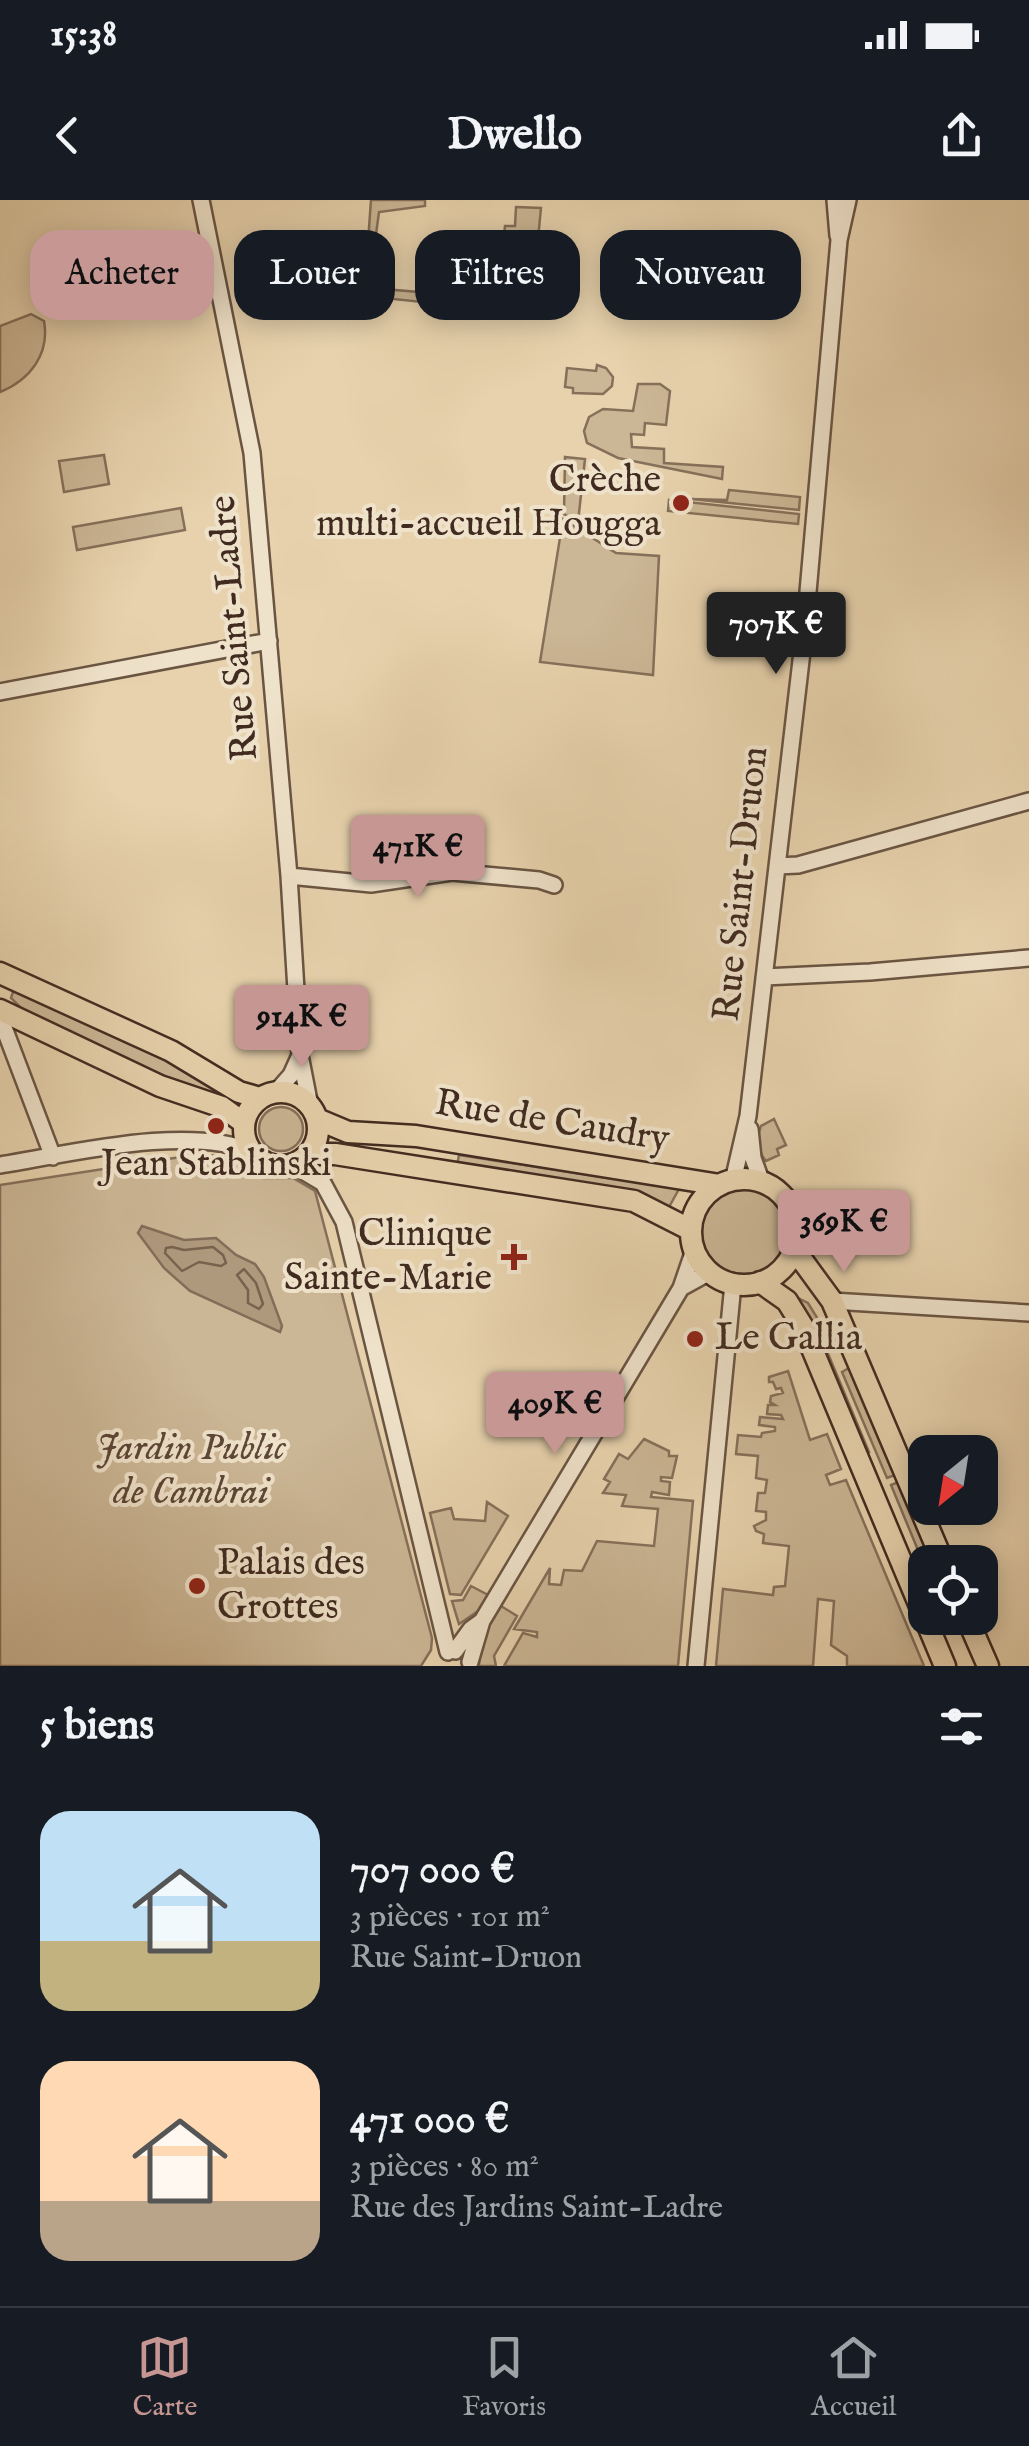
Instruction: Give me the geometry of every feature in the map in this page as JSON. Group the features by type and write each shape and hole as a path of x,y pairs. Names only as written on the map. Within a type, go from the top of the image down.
{"main road":[{"path":"0,973 171,1051 239,1092 295,1094 313,1112 317,1138 299,1159 270,1164 252,1152 245,1138 244,1123 250,1109 268,1095"},
{"path":"0,1013 160,1086 222,1106 244,1123"},
{"name":"Rue de Caudry","path":"313,1112 348,1132 416,1136 726,1183"},
{"name":"Rue de Caudry","path":"299,1159 335,1154 634,1201 693,1240"},
{"path":"726,1183 762,1183 782,1195 791,1208 796,1232 794,1249 781,1269 760,1282 734,1284 710,1272 693,1240 698,1206 726,1183"},
{"path":"794,1249 832,1301 936,1545"},
{"path":"760,1282 787,1302 803,1327 945,1666"},
{"path":"974,1635 988,1666"}],"street":[{"name":"Rue Saint-Ladre","path":"201,200 251,444 289,876 300,1055 313,1112"},
{"name":"Rue Saint-Druon","path":"835,200 839,240"},
{"name":"Rue Saint-Druon","path":"726,1183 748,1116 805,626 839,240 848,200"},
{"path":"0,692 269,641"},
{"path":"777,866 798,866 1029,801"},
{"path":"289,876 370,884 452,872 554,884"},
{"path":"764,977 1029,958"},
{"path":"0,1013 53,1157"},
{"path":"268,1095 291,1076 300,1055"},
{"name":"Rue Saint-Druon","path":"748,1116 753,1158 762,1183"},
{"path":"0,1165 181,1139 214,1141 252,1152"},
{"path":"299,1159 324,1183 344,1222 446,1655"},
{"path":"446,1655 470,1664 482,1621 680,1288 693,1240"},
{"path":"680,1288 710,1272"},
{"path":"696,1666 734,1284"},
{"path":"832,1301 1029,1313"},
{"path":"446,1655 482,1621"}],"green space":[{"path":"371,200 425,200 425,206 379,212 377,230 369,230"},
{"path":"516,207 541,208 539,230 505,230 505,226 515,226"},
{"path":"395,290 415,292 415,301 395,299"},
{"path":"30,314 30,320 44,321 45,333 36,364 0,392 0,326"},
{"path":"597,365 613,377 612,386 603,394 573,393 573,388 565,387 567,368 596,371"},
{"path":"638,384 660,384 670,391 666,425 645,423 644,435 631,434 632,447 664,449 664,463 723,467 722,479 618,458 587,443 584,431 589,417 603,409 633,411"},
{"path":"104,455 109,484 64,492 59,461"},
{"path":"565,457 585,459 578,522 564,514"},
{"path":"729,490 800,497 799,510 691,499 727,500"},
{"path":"669,500 799,514 798,524 668,511"},
{"path":"181,508 185,530 77,550 73,527"},
{"path":"563,519 616,553 659,556 653,675 540,662"},
{"path":"14,989 169,1059 233,1096 230,1101 180,1085 23,1010 11,998"},
{"path":"281,1107 297,1113 303,1129 297,1145 281,1151 265,1145 259,1129 265,1113"},
{"path":"774,1119 786,1145 777,1149 779,1155 766,1161 759,1149 758,1135 761,1126"},
{"name":"Jardin Public de Cambrai","path":"200,1154 232,1158 263,1178 293,1178 315,1191 432,1638 431,1650 421,1666 0,1666 0,1185"},
{"path":"459,1155 679,1189 669,1207 636,1194 457,1166"},
{"path":"744,1189 768,1196 780,1208 787,1232 780,1256 768,1268 744,1275 720,1268 708,1256 701,1232 708,1208 720,1196"},
{"path":"798,1298 808,1303 824,1329 819,1332 869,1452 864,1454 793,1301"},
{"path":"840,1336 898,1474 887,1478 842,1372 849,1368 836,1338"},
{"path":"788,1371 810,1440 827,1434 841,1469 826,1475 830,1485 846,1480 924,1666 847,1666 847,1656 831,1645 834,1601 818,1599 813,1666 716,1666 723,1589 773,1595 774,1587 785,1586 789,1546 763,1543 764,1534 754,1526 766,1520 766,1512 756,1511 758,1493 765,1493 767,1480 756,1478 758,1456 736,1454 738,1435 761,1437 762,1433 775,1431 775,1427 759,1425 760,1417 783,1419 781,1415 767,1414 768,1405 775,1405 770,1402 771,1396 783,1393 769,1382 769,1377"},
{"path":"644,1439 669,1451 669,1456 677,1456 672,1478 661,1477 661,1481 670,1482 669,1495 652,1492 651,1497 693,1501 678,1666 504,1666 523,1633 537,1637 537,1632 514,1629 550,1568 549,1584 561,1585 564,1570 582,1571 597,1541 654,1546 658,1509 622,1506 626,1495 603,1493 610,1482 604,1479 619,1454 628,1459"},
{"path":"901,1481 908,1498 908,1525 919,1525 927,1545 916,1545 891,1485"},
{"path":"487,1502 508,1516 461,1595 450,1594 430,1513 451,1508 454,1519 485,1521"},
{"path":"471,1586 488,1595 478,1611 459,1624 452,1601 463,1600"},
{"path":"501,1606 517,1616 494,1656 496,1666 479,1666 480,1639"}],"water":[{"path":"142,1226 184,1240 216,1238 236,1255 255,1264 264,1277 282,1326 280,1332 190,1291 164,1268 138,1233"}],"place":[{"name":"Crèche multi-accueil Hougga","path":"681,503"},
{"name":"Jean Stablinski","path":"216,1126"},
{"name":"Clinique Sainte-Marie","path":"514,1257"},
{"name":"Le Gallia","path":"695,1339"},
{"name":"Palais des Grottes","path":"197,1586"}]}
